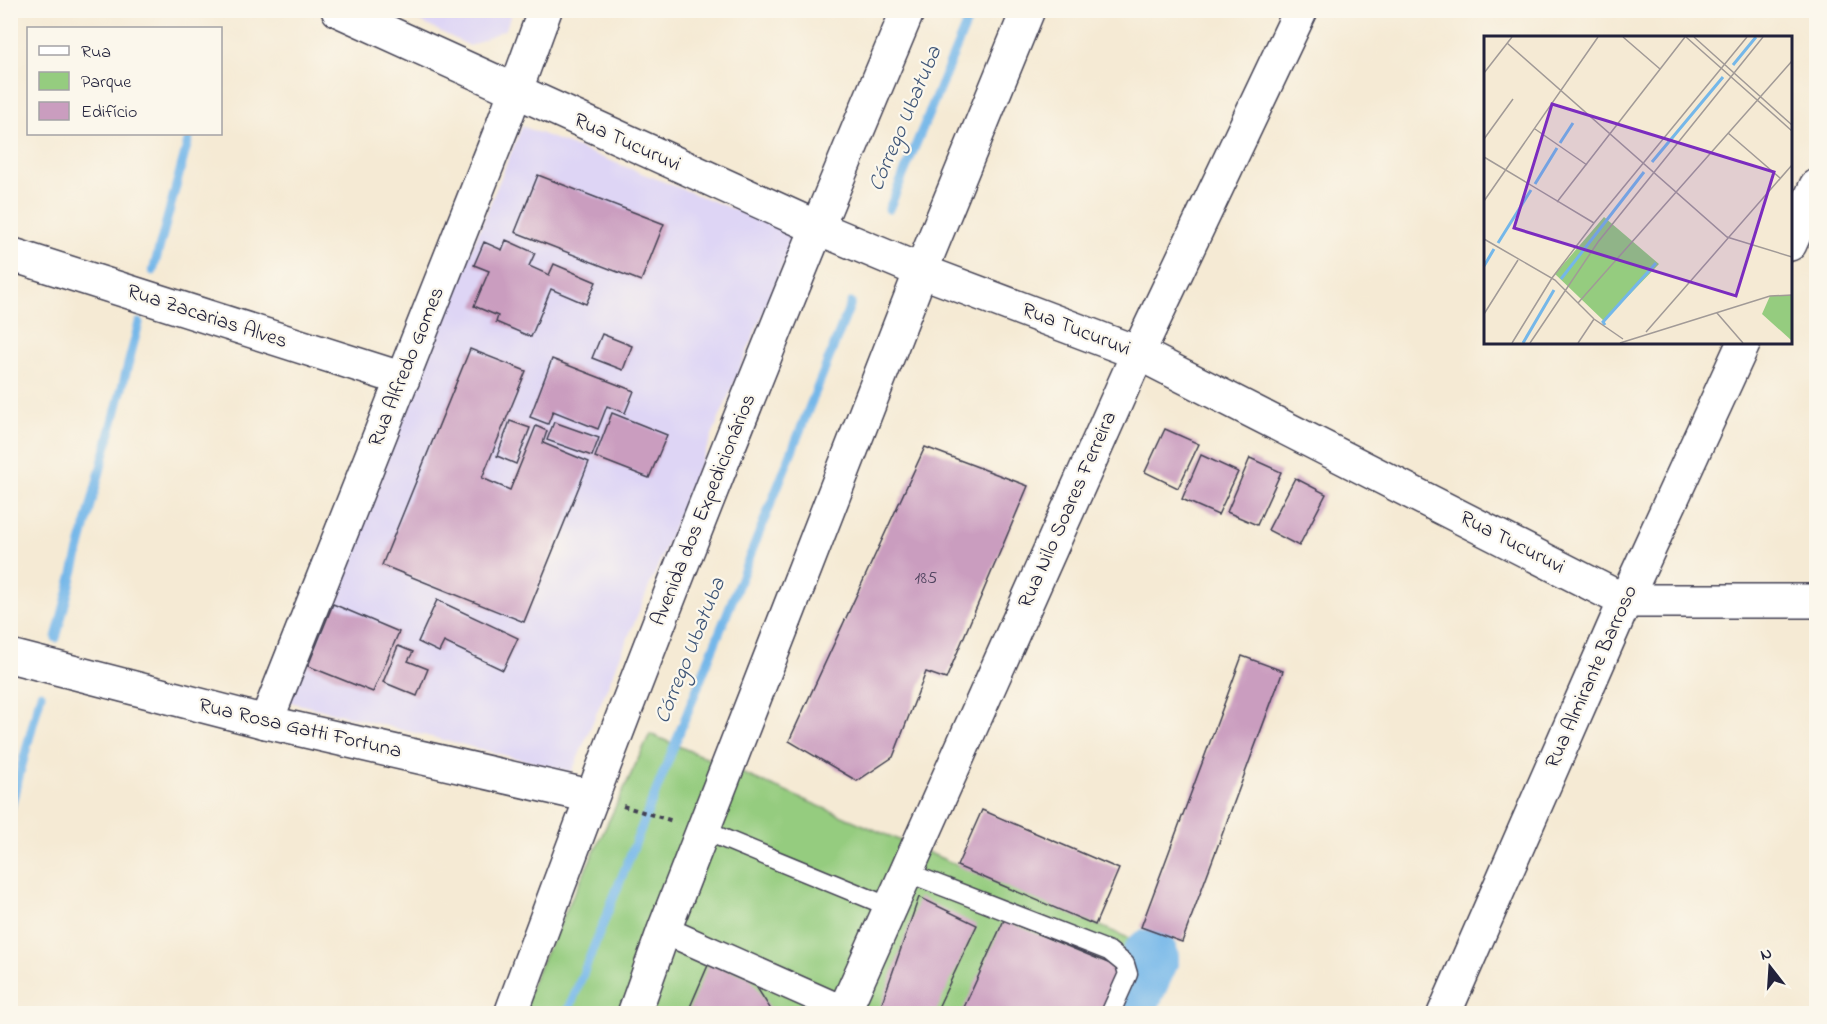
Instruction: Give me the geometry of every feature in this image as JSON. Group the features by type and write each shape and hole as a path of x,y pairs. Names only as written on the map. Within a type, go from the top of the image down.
{"street":[{"name":"Rua Tucuruvi","path":"338,10 816,227 921,271 1138,353 1625,601 1816,601"},
{"name":"Rua Alfredo Gomes","path":"266,722 403,379 545,10"},
{"name":"Avenida dos Expedicionários","path":"511,1014 605,801 816,227 908,10"},
{"path":"634,1014 664,930 694,827 1029,10"},
{"name":"Rua Nilo Soares Ferreira","path":"844,1012 1138,353 1301,10"},
{"path":"1791,242 1816,186"},
{"name":"Rua Zacarias Alves","path":"10,254 403,379"},
{"name":"Rua Almirante Barroso","path":"1444,1014 1625,601 1743,344"},
{"name":"Rua Rosa Gatti Fortuna","path":"10,656 266,722 605,801"},
{"path":"664,930 844,1012"}],"lane":[{"path":"694,827 890,907"},
{"path":"906,872 1109,951 1125,964 1128,974 1110,1014"}],"path":[{"path":"605,801 694,827"}],"shaded area":[{"path":"398,11 512,11 506,29 470,46"},
{"path":"522,126 796,234 572,772 286,701"}],"green space":[{"path":"650,734 1173,957 1144,1013 520,1014 535,976"}],"building":[{"path":"538,175 664,224 641,281 515,232"},
{"path":"506,240 535,253 529,266 549,275 554,264 596,282 586,304 551,289 531,337 496,322 498,316 474,306 489,271 474,265 484,242 502,250"},
{"path":"602,334 632,346 623,370 592,358"},
{"path":"470,349 526,371 482,478 510,490 536,426 547,431 543,443 589,462 524,622 382,565"},
{"path":"552,359 634,391 625,413 607,406 598,429 553,411 548,424 530,417"},
{"path":"612,413 667,435 649,478 595,457"},
{"path":"510,421 530,428 516,464 497,456"},
{"path":"554,422 599,438 592,456 547,440"},
{"path":"1165,429 1199,444 1178,488 1145,472"},
{"path":"925,447 1028,486 946,679 926,672 893,757 857,781 789,741"},
{"path":"1201,455 1238,472 1218,515 1182,499"},
{"path":"1250,458 1281,472 1257,525 1227,512"},
{"path":"1295,478 1326,494 1299,546 1268,530"},
{"path":"437,600 518,638 503,670 444,642 439,652 418,642"},
{"path":"333,604 399,632 373,692 308,666"},
{"path":"398,646 413,652 408,661 428,669 417,696 383,682"},
{"path":"1242,656 1283,671 1182,942 1141,927"},
{"path":"982,810 1119,869 1095,925 957,866"},
{"path":"919,897 977,925 935,1014 878,1014"},
{"path":"1004,920 1125,970 1105,1014 961,1014"},
{"path":"709,963 750,977 770,1008 768,1014 687,1014"}],"waterway":[{"name":"Córrego Ubatuba","path":"889,209 972,10"},
{"path":"153,271 190,135"},
{"name":"Córrego Ubatuba","path":"567,1014 851,303"},
{"path":"56,638 139,323"},
{"path":"10,810 41,694"},
{"path":"1124,1014 1150,958"}]}
